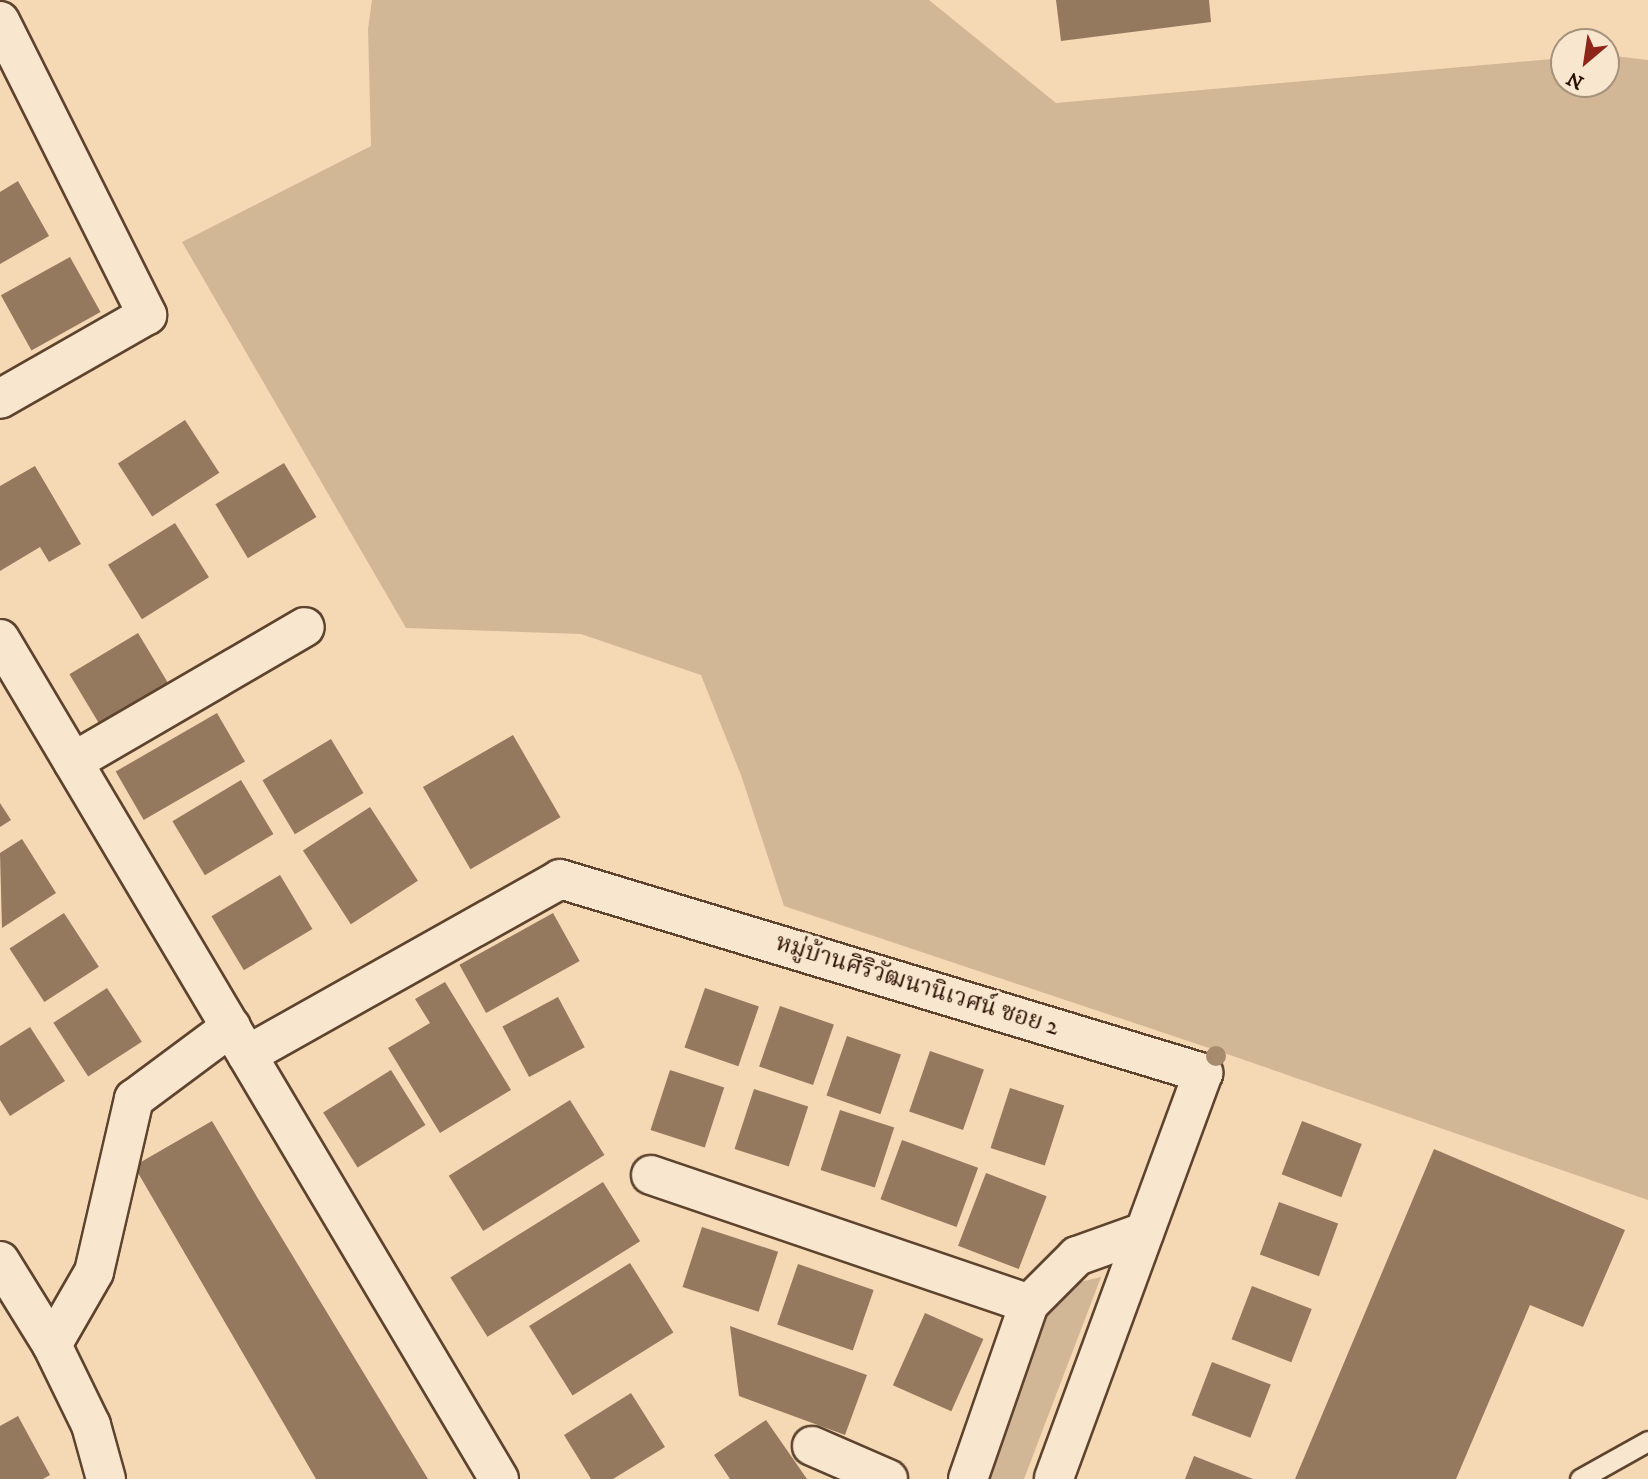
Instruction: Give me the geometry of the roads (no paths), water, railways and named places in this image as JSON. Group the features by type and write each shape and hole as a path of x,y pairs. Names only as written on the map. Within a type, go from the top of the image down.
{"street":[{"path":"0,21 147,315 0,399"},
{"path":"73,762 305,627"},
{"path":"0,639 499,1479"},
{"name":"หมู่บ้านศิริวัฒนานิเวศน์ ซอย 2","path":"239,1041 561,878 1203,1073 1054,1479"},
{"path":"52,1345 93,1272 134,1099 239,1041"},
{"path":"651,1175 1029,1304"},
{"path":"968,1479 1029,1304 1077,1256 1144,1232"},
{"path":"0,1261 52,1345 92,1425 106,1479"},
{"path":"812,1446 888,1479"}],"lane":[{"path":"1580,1479 1648,1441"}]}
